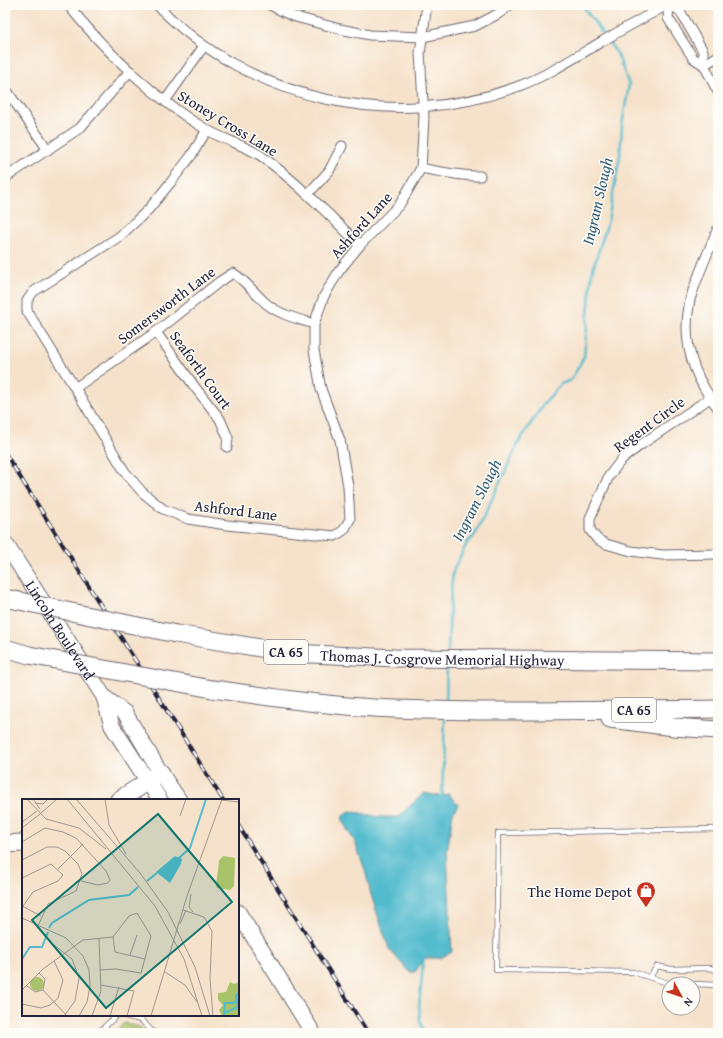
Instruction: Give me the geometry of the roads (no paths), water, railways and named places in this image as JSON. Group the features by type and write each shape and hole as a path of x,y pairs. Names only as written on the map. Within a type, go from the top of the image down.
{"highway":[{"name":"Thomas J. Cosgrove Memorial Highway","path":"5,598 176,634 291,653 396,658 718,661"},
{"name":"CA 65","path":"5,648 30,655 212,689 299,701 393,709 513,712 718,709"},
{"path":"636,661 718,651"},
{"path":"550,711 674,727 718,730"},
{"path":"121,799 154,777"},
{"path":"5,844 22,843"}],"main road":[{"name":"Lincoln Boulevard","path":"5,543 104,697 112,726 154,777 178,799"},
{"name":"Lincoln Boulevard","path":"154,777 160,799"},
{"path":"239,914 312,1033"}],"street":[{"name":"Stoney Cross Lane","path":"68,5 104,46 165,101 207,130 263,157 308,194 360,245"},
{"path":"157,5 169,18 204,46 228,62 253,75 294,91 319,98 367,106 400,108 423,107 472,100 518,86 543,76 628,26 669,5"},
{"path":"270,5 292,16 340,29 370,35 422,37 475,26 498,14 509,6"},
{"name":"Ashford Lane","path":"207,130 191,156 148,210 120,236 33,292 27,301 27,310 125,472 142,492 163,509 188,519 335,536 344,530 350,519 348,486 340,440 321,389 314,350 314,324 324,296 339,271 360,245 400,204 421,168 424,140 420,53 427,5"},
{"path":"669,5 668,18 693,58 704,64"},
{"path":"669,5 680,11 687,21 703,51 704,64 718,92"},
{"path":"165,101 204,46"},
{"path":"704,64 718,56"},
{"path":"5,178 80,128 130,71"},
{"path":"5,88 48,150"},
{"path":"308,194 329,171 342,146"},
{"path":"421,168 464,176 480,176"},
{"path":"718,228 699,273 689,304 686,333 692,362 699,379 710,398 718,408"},
{"name":"Somersworth Lane","path":"75,388 156,332 219,282 234,273 269,306 291,317 314,324"},
{"name":"Seaforth Court","path":"156,332 194,386 220,418 228,438 227,447"},
{"name":"Regent Circle","path":"710,398 622,459 609,476 590,518 590,530 597,539 606,544 631,552 662,555 718,554"}],"lane":[{"path":"661,981 633,972 496,970 498,833 718,829"},
{"path":"650,977 657,966 671,969 711,968 718,971"},
{"path":"701,984 718,985"},
{"path":"98,1033 116,1016"},
{"path":"126,1016 141,1020 154,1033"}],"water":[{"path":"424,793 439,796 449,794 458,805 453,813 447,852 452,952 440,958 425,958 415,972 409,972 389,949 355,842 342,821 343,816 350,811 380,817 398,817"}],"waterway":[{"name":"Ingram Slough","path":"582,5 605,37"},
{"name":"Ingram Slough","path":"448,652 453,571 467,543 475,535 519,442 544,403 561,384 571,380 584,357 592,272 608,221 620,156 622,125 629,85 618,55 608,41"},
{"name":"Ingram Slough","path":"446,704 447,665"},
{"name":"Ingram Slough","path":"442,798 445,717"},
{"name":"Ingram Slough","path":"424,954 419,1007 420,1021 424,1033"}],"railway":[{"path":"5,453 222,799"},
{"path":"239,827 368,1033"}],"place":[{"name":"The Home Depot","path":"646,908"}]}
